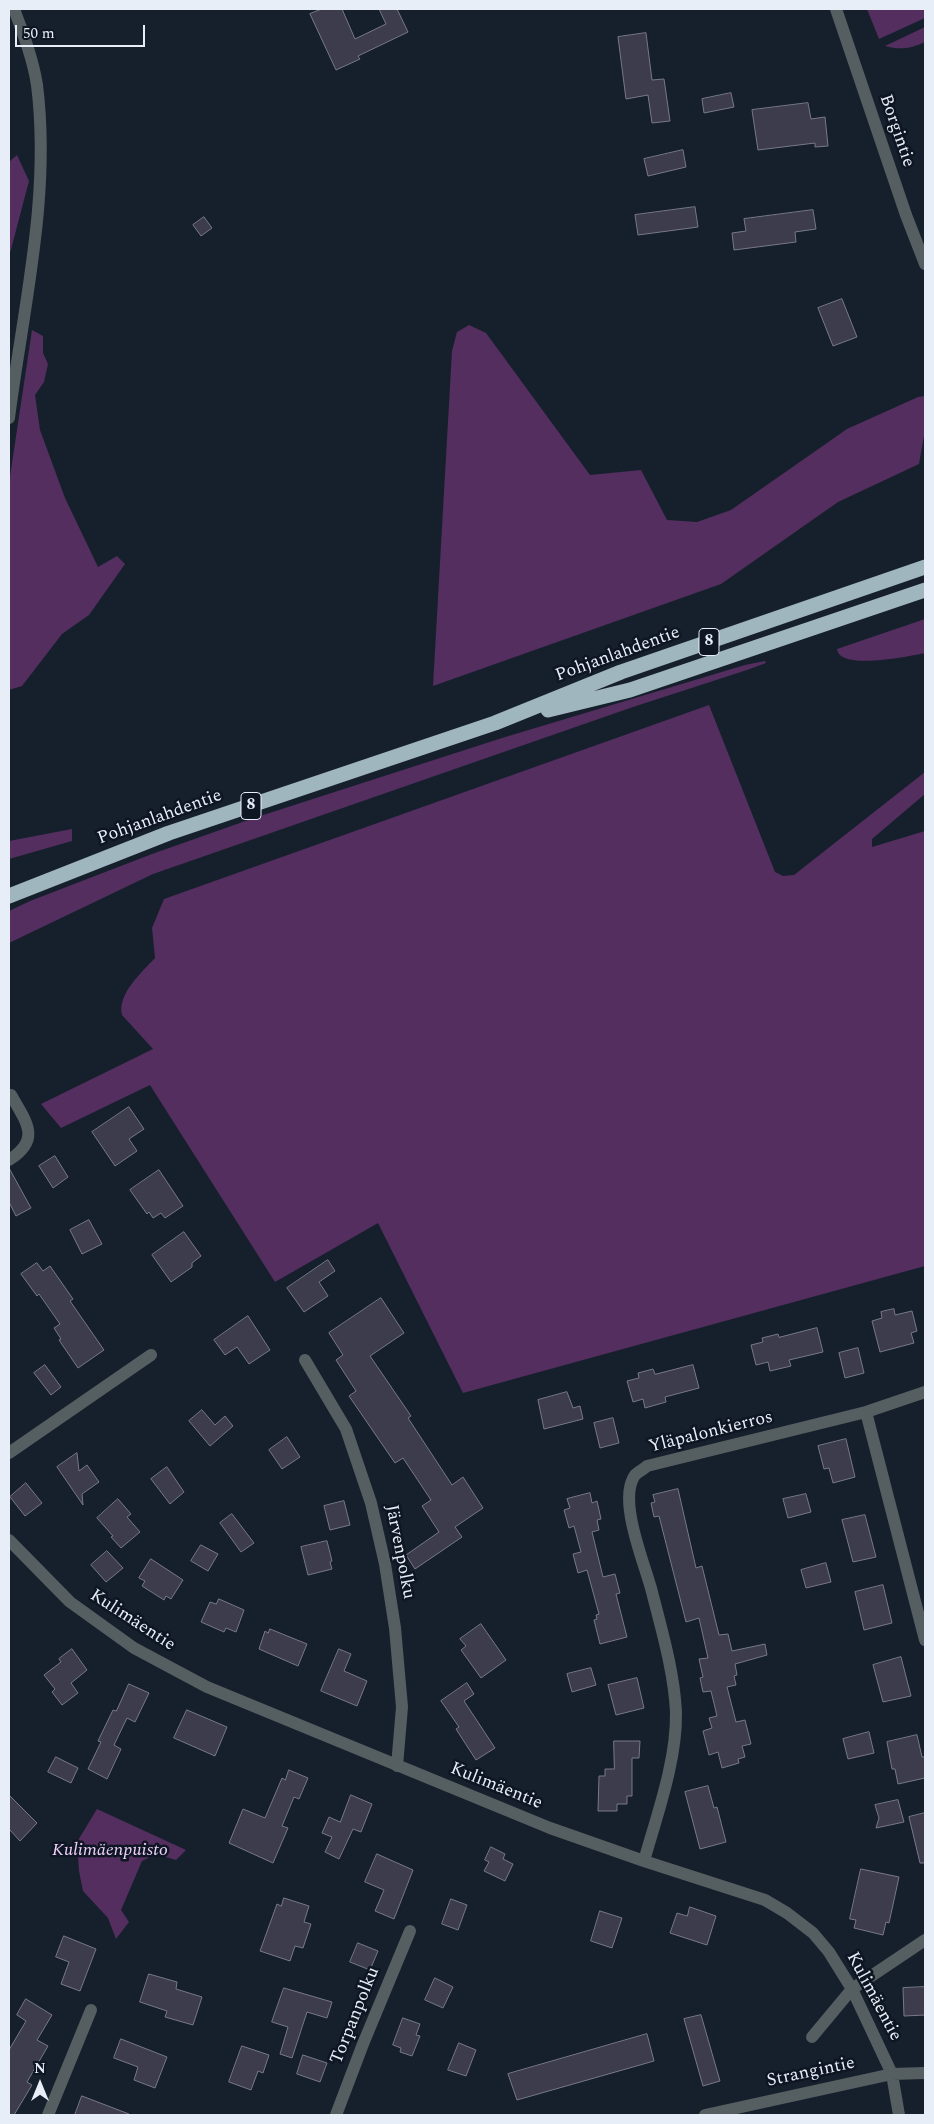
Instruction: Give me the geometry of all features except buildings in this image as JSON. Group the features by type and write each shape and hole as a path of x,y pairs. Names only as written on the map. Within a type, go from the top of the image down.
{"highway":[{"name":"Pohjanlahdentie","path":"9,896 169,833 495,723 621,672 925,567"},
{"name":"Pohjanlahdentie","path":"495,723 630,690 925,590"}],"street":[{"path":"9,418 14,339 30,284 41,180 37,85 30,56 14,9"},
{"name":"Borgintie","path":"836,9 906,215 925,264"},
{"path":"9,1160 22,1150 29,1139 28,1126 10,1095"},
{"path":"9,1453 151,1355"},
{"name":"Järvenpolku","path":"305,1360 346,1429 371,1503 385,1564 398,1652 402,1707 397,1766"},
{"name":"Yläpalonkierros","path":"644,1861 665,1786 676,1714 674,1688 654,1602 628,1507 630,1488 636,1474 648,1466 866,1412 925,1392"},
{"path":"866,1412 925,1640"},
{"name":"Kulimäentie","path":"9,1540 70,1602 134,1648 207,1686 550,1828 765,1900 787,1913 814,1933 829,1952 852,1989 892,2074 899,2115"},
{"name":"Torpanpolku","path":"336,2115 410,1931"},
{"path":"812,2037 852,1989 925,1940"},
{"path":"48,2115 91,2010"},
{"name":"Strangintie","path":"706,2115 892,2074 925,2072"}],"green space":[{"path":"867,9 925,9 925,18 879,39"},
{"path":"925,27 925,42 905,48 885,46"},
{"path":"17,155 29,181 9,257 9,162"},
{"path":"469,325 486,333 590,475 641,470 667,520 697,522 731,510 847,429 918,397 925,396 925,430 919,464 838,502 721,584 433,686 452,351 457,332"},
{"path":"32,330 43,336 43,353 48,364 44,382 35,395 40,430 65,498 98,567 117,556 125,564 89,615 62,634 22,686 9,690 9,483"},
{"path":"925,619 925,653 892,659 862,661 841,656 837,649"},
{"path":"765,661 766,663 747,670 633,707 153,874 9,943 9,911 30,901 152,854 254,818 502,738 745,665"},
{"path":"709,705 775,872 783,876 794,875 925,772 925,794 872,839 872,847 925,831 925,1266 463,1393 378,1223 275,1282 150,1085 61,1128 41,1104 153,1049 122,1015 121,1007 127,991 155,958 152,928 164,899"},
{"path":"72,829 72,841 9,859 9,841"},
{"name":"Kulimäenpuisto","path":"97,1809 186,1850 176,1860 156,1854 142,1861 121,1910 129,1922 116,1939 108,1918 83,1891 79,1871 77,1842"}]}
